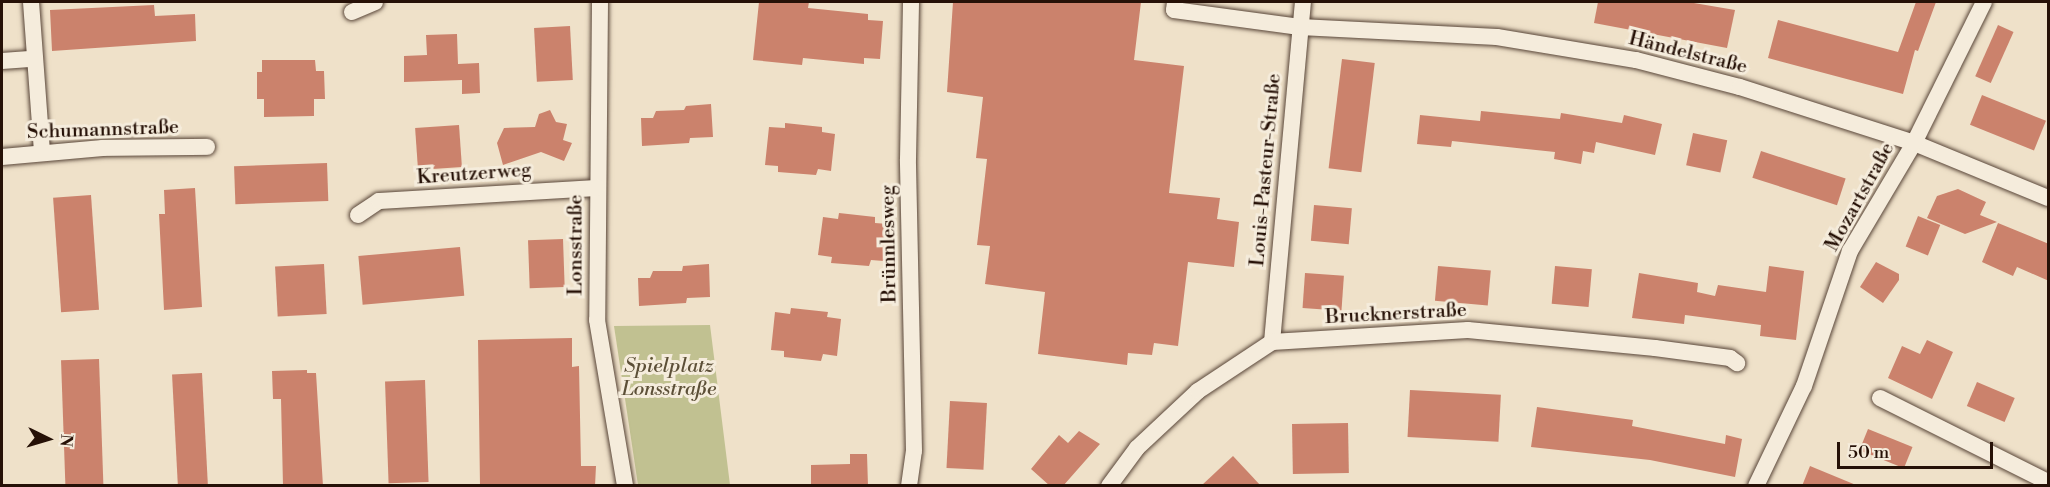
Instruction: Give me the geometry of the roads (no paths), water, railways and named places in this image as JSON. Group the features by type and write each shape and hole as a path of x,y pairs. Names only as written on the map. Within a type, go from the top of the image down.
{"street":[{"path":"31,2 33,60 42,152"},
{"path":"352,12 375,2"},
{"name":"Lonsstraße","path":"600,2 597,320 625,486"},
{"name":"Brünnlesweg","path":"909,486 914,451 909,159 911,2"},
{"name":"Händelstraße","path":"1175,2 1174,10 1300,27 1497,37 1636,60 1740,87 1914,143 2049,198"},
{"name":"Louis-Pasteur-Straße","path":"1272,342 1303,2"},
{"name":"Mozartstraße","path":"1756,486 1804,386 1850,251 1914,143 1984,2"},
{"path":"2,61 33,60"},
{"name":"Schumannstraße","path":"2,156 42,152 207,147"},
{"name":"Kreutzerweg","path":"358,215 379,201 597,188"},
{"name":"Brucknerstraße","path":"1272,342 1468,330 1655,348 1730,358 1737,363"},
{"path":"1109,486 1137,448 1198,391 1272,342"},
{"path":"1880,398 2049,482"}],"park label":[{"name":"Spielplatz Lonsstraße","path":"669,378"}]}
